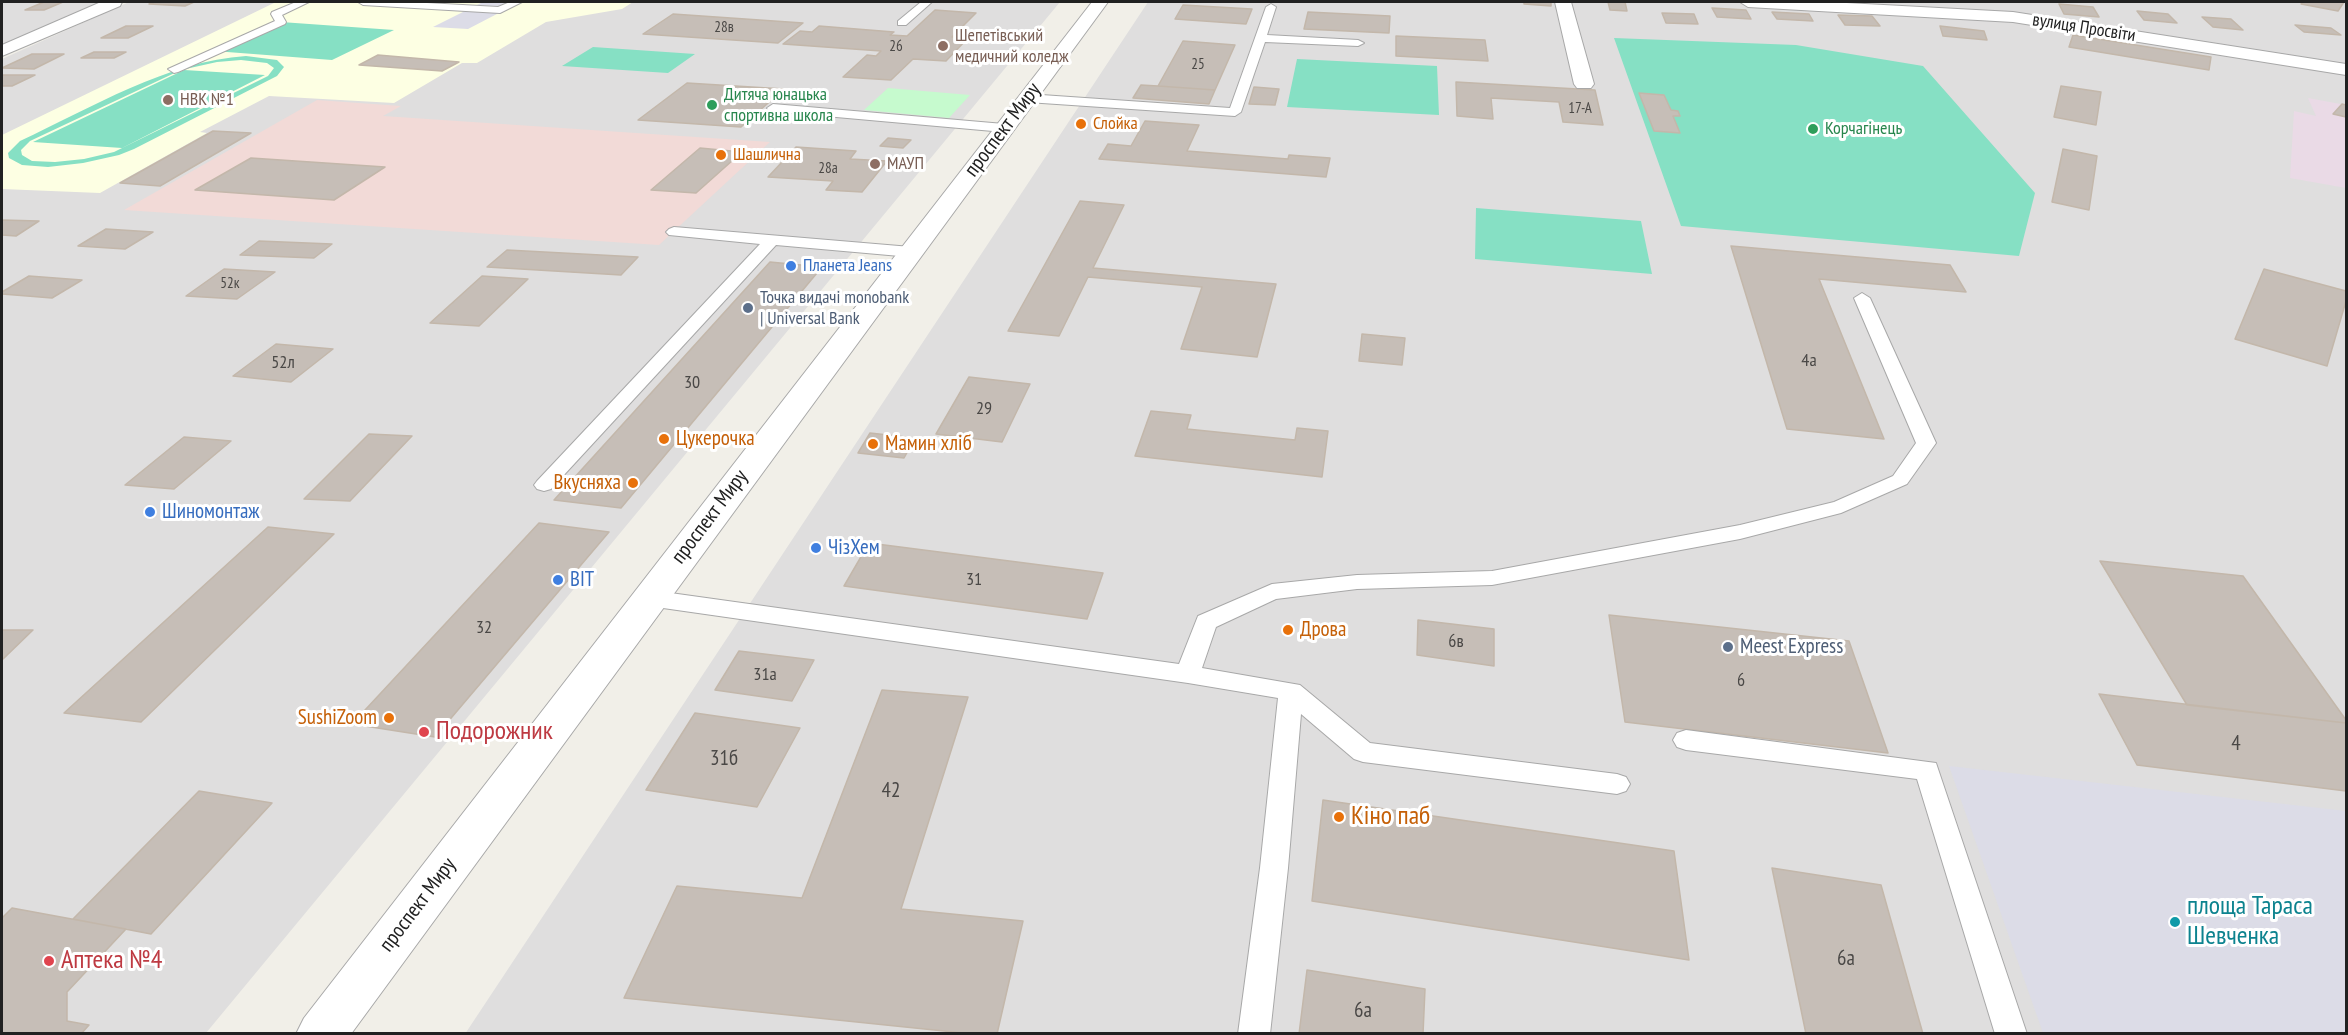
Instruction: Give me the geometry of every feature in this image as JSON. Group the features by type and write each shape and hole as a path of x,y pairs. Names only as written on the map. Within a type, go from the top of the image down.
{"street":[{"path":"2,51 114,2"},
{"name":"проспект Миру","path":"321,1034 1100,2"},
{"path":"1563,2 1584,84"},
{"name":"вулиця Просвіти","path":"1748,2 2015,9 2346,70"}],"lane":[{"path":"174,69 281,22 276,14 304,2"},
{"path":"363,2 500,10 517,2"},
{"path":"902,23 927,2"},
{"path":"1027,98 1235,112 1271,7"},
{"path":"1261,38 1358,43"},
{"path":"773,108 1005,128"},
{"path":"674,232 911,252"},
{"path":"544,484 772,240"},
{"path":"1188,674 1206,622 1272,592 1357,582 1492,578 1578,563 1740,532 1840,507 1900,480 1926,443 1862,298"},
{"path":"649,598 1188,674 1291,691 1363,752 1617,784"},
{"path":"1254,1034 1274,868 1291,691"},
{"path":"1686,741 1927,771 2011,1034"}],"shaded area":[{"path":"2,2 104,2 2,46"},
{"path":"129,2 1060,2 206,1033 2,1033 2,59"},
{"name":"НВК №1","path":"276,2 633,2 622,9 546,22 477,63 462,63 394,103 269,96 200,132 207,133 100,193 2,189 2,135"},
{"path":"483,2 520,2 468,29 433,27"},
{"path":"1148,2 2346,2 2346,1033 465,1034"},
{"path":"2308,98 2346,105 2346,188 2290,178 2294,111 2316,116"},
{"path":"317,100 401,106 383,116 770,142 659,245 124,210"},
{"name":"площа Тараса Шевченка","path":"1949,766 2346,811 2346,1033 2043,1033"}],"green space":[{"path":"281,22 394,30 332,60 214,51"},
{"name":"Корчагінець","path":"1614,38 1796,45 1923,66 2035,193 2019,256 1681,226"},
{"path":"593,47 695,54 668,73 562,66"},
{"path":"246,56 277,60 284,67 277,76 119,155 83,163 48,167 22,165 9,158 8,153 20,141 102,101 159,76 217,60","holes":["241,60 267,63 274,68 268,76 114,152 84,159 55,162 32,161 22,155 21,150 30,141 181,70 217,62"]},
{"path":"1297,59 1437,66 1439,115 1287,107"},
{"path":"184,70 265,75 122,148 33,142"},
{"path":"888,88 970,95 949,118 864,110"},
{"path":"1476,208 1641,221 1652,274 1475,259"}],"building":[{"path":"44,2 63,2 44,10 25,10"},
{"path":"194,2 185,6 149,4"},
{"path":"1524,2 1551,2 1551,6 1524,4"},
{"path":"1608,2 1625,2 1627,11 1610,10"},
{"path":"2303,2 2344,2 2338,11 2301,4"},
{"path":"2059,4 2093,7 2099,17 2064,14"},
{"path":"1183,5 1252,9 1246,24 1175,19"},
{"path":"1712,8 1746,10 1751,19 1717,17"},
{"path":"935,10 976,13 952,37 968,38 946,61 913,59 891,80 843,77 867,55 876,56 881,51 783,44 800,31 812,32 819,26 894,32 890,35 907,36"},
{"path":"2137,11 2168,14 2177,23 2144,20"},
{"path":"1308,12 1390,16 1389,33 1304,29"},
{"path":"1772,12 1809,14 1813,21 1777,19"},
{"path":"1662,13 1694,14 1698,24 1666,23"},
{"path":"673,14 803,23 778,43 643,34"},
{"path":"1838,15 1872,16 1880,26 1845,25"},
{"path":"2202,17 2231,19 2243,30 2213,27"},
{"path":"2295,25 2331,28 2341,35 2304,32"},
{"path":"126,26 153,26 128,38 101,38"},
{"path":"1940,26 1984,31 1987,40 1943,36"},
{"path":"2073,35 2211,57 2209,70 2069,47"},
{"path":"1396,36 1485,40 1488,61 1396,56"},
{"path":"1183,41 1235,45 1215,90 1158,86"},
{"path":"94,52 126,52 114,58 81,58"},
{"path":"32,54 64,54 34,69 2,68"},
{"path":"378,55 459,62 442,71 359,65"},
{"path":"2,75 35,75 12,86 2,86"},
{"path":"1456,82 1595,90 1603,125 1563,122 1559,102 1491,98 1493,119 1457,116"},
{"name":"Дитяча юнацька спортивна школа","path":"687,83 784,89 741,127 638,120"},
{"path":"1141,85 1215,90 1209,104 1133,98"},
{"path":"2061,86 2101,92 2096,125 2054,117"},
{"path":"1254,87 1279,89 1275,105 1249,104"},
{"path":"1639,93 1664,95 1671,110 1678,111 1680,116 1673,116 1680,133 1654,131"},
{"path":"2342,104 2346,105 2346,117 2333,114"},
{"path":"1145,121 1199,125 1187,151 1288,159 1289,155 1330,158 1326,177 1099,159 1108,144 1131,146"},
{"path":"213,131 251,133 160,186 120,183"},
{"path":"888,138 911,140 903,148 880,146"},
{"path":"796,147 856,151 850,159 887,161 862,192 826,190 833,181 768,177"},
{"path":"700,148 742,152 696,193 651,190"},
{"path":"2063,149 2097,156 2089,210 2052,202"},
{"path":"251,158 385,167 334,200 195,190"},
{"path":"1080,201 1124,205 1093,268 1276,284 1257,357 1181,349 1202,287 1088,277 1059,336 1008,331"},
{"path":"2,220 39,221 16,236 2,235"},
{"path":"106,229 153,232 125,249 78,246"},
{"path":"259,241 332,244 314,258 240,255"},
{"path":"1731,246 1950,265 1966,292 1819,279 1884,439 1787,429"},
{"path":"507,250 638,257 621,275 487,267"},
{"path":"770,262 822,267 621,508 554,500"},
{"path":"224,269 275,272 237,299 186,296"},
{"path":"2264,269 2346,291 2346,301 2327,366 2235,339"},
{"path":"29,276 82,280 52,298 2,294"},
{"path":"482,276 528,279 479,326 430,323"},
{"path":"1362,334 1405,338 1402,365 1359,361"},
{"path":"276,344 333,349 291,382 233,376"},
{"path":"969,377 1030,384 1002,442 936,434"},
{"path":"1151,411 1191,415 1187,429 1295,440 1297,428 1328,431 1322,477 1135,456"},
{"path":"870,433 915,438 904,458 858,453"},
{"path":"369,434 412,436 350,501 304,499"},
{"path":"184,437 231,441 174,489 125,485"},
{"path":"539,523 609,532 435,737 352,724"},
{"path":"268,527 334,534 141,722 64,713"},
{"path":"869,543 1103,573 1087,619 844,586"},
{"path":"2100,561 2243,576 2346,723 2187,705"},
{"path":"1609,615 1849,641 1888,753 1625,722"},
{"path":"1418,620 1494,629 1494,666 1417,655"},
{"path":"2,630 33,630 2,660"},
{"path":"739,651 814,660 792,701 715,690"},
{"path":"882,690 968,697 901,909 1023,921 997,1034 973,1034 624,998 677,886 802,898"},
{"path":"2099,694 2346,723 2346,791 2137,765"},
{"path":"695,713 800,728 757,807 646,790"},
{"path":"199,791 272,803 151,934 73,919"},
{"path":"1323,800 1674,851 1689,960 1312,901"},
{"path":"1772,868 1881,885 1923,1034 1806,1034"},
{"name":"Аптека №4","path":"12,908 126,929 67,992 67,1021 89,1025 81,1034 2,1034 2,918"},
{"path":"1307,970 1425,989 1423,1034 1299,1034"}],"place":[{"name":"Шепетівський медичний коледж","path":"943,46"},
{"name":"НВК №1","path":"168,100"},
{"name":"Дитяча юнацька спортивна школа","path":"712,105"},
{"name":"Слойка","path":"1081,124"},
{"name":"Корчагінець","path":"1813,129"},
{"name":"Шашлична","path":"721,155"},
{"name":"МАУП","path":"875,164"},
{"name":"Планета Jeans","path":"791,266"},
{"name":"Точка видачі monobank | Universal Bank","path":"748,308"},
{"name":"Цукерочка","path":"664,439"},
{"name":"Мамин хліб","path":"873,444"},
{"name":"Вкусняха","path":"633,483"},
{"name":"Шиномонтаж","path":"150,512"},
{"name":"ЧізХем","path":"816,548"},
{"name":"ВІТ","path":"558,580"},
{"name":"Дрова","path":"1288,630"},
{"name":"Meest Express","path":"1728,647"},
{"name":"SushiZoom","path":"389,718"},
{"name":"Подорожник","path":"424,732"},
{"name":"Кіно паб","path":"1339,817"},
{"name":"площа Тараса Шевченка","path":"2175,922"},
{"name":"Аптека №4","path":"49,961"}]}
